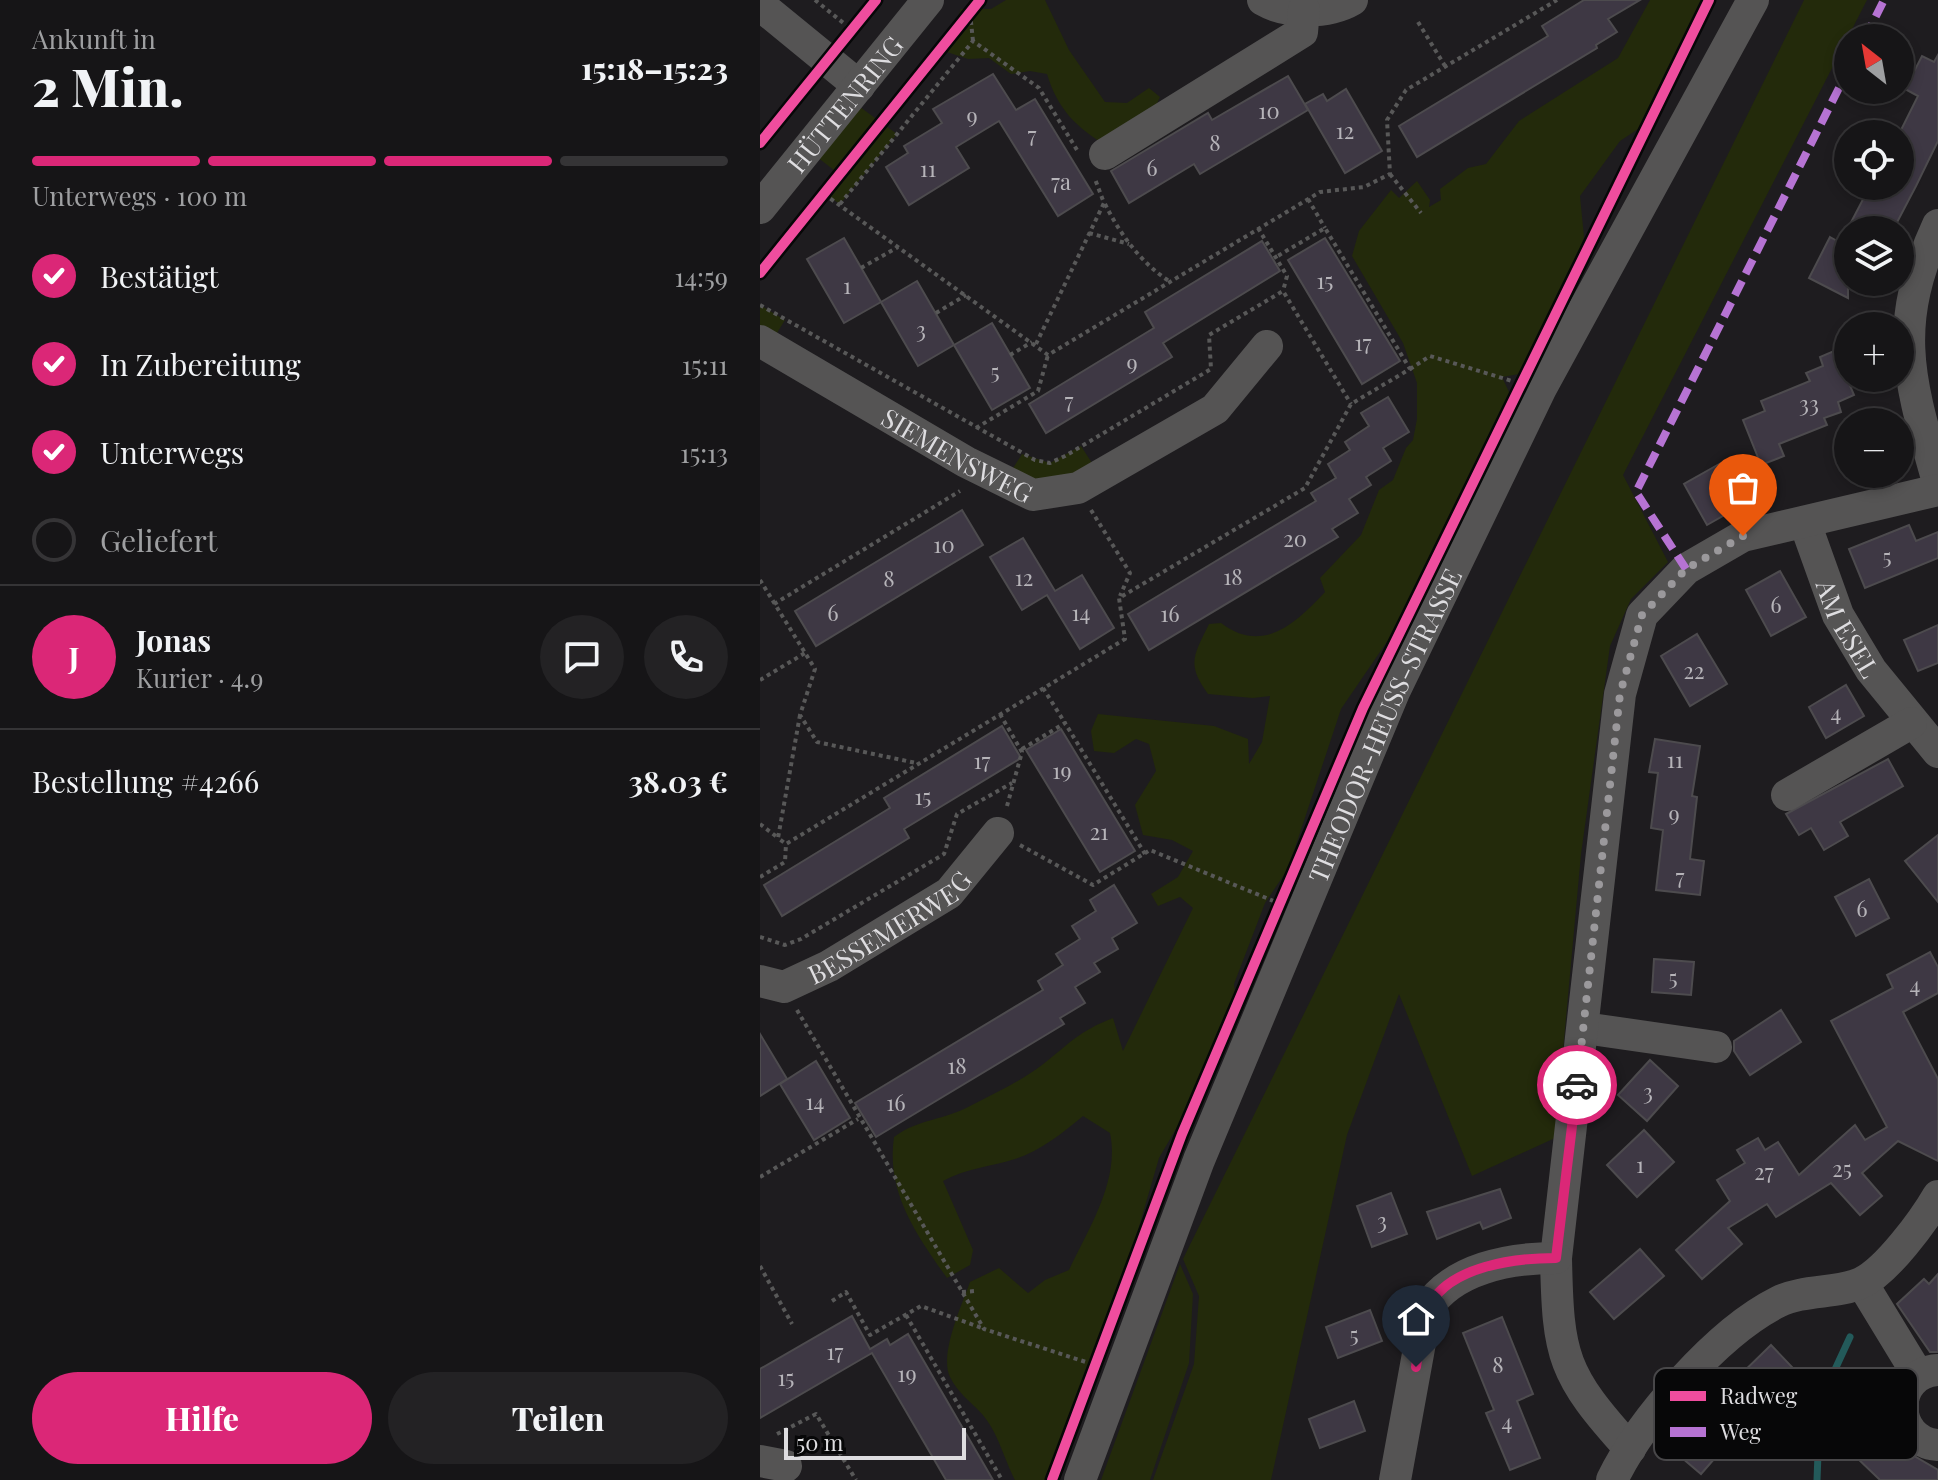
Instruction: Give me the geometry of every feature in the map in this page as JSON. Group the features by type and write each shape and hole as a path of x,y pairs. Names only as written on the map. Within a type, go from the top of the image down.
{"street":[{"name":"HÜTTENRING","path":"760,208 928,0"},
{"path":"1263,0 1277,8 1304,9 1336,9 1352,0"},
{"name":"THEODOR-HEUSS-STRASSE","path":"1080,1480 1199,1160 1394,692 1541,388 1753,0"},
{"path":"760,5 859,86"},
{"path":"1092,164 1302,32 1304,9"},
{"path":"1938,225 1921,262 1907,326 1913,393 1938,482"},
{"name":"SIEMENSWEG","path":"760,341 978,468 1033,495 1078,488 1215,409 1267,346"},
{"path":"1630,1449 1575,1382 1562,1351 1557,1324 1556,1258 1620,694 1642,615 1686,569 1743,536 1938,490"},
{"name":"AM ESEL","path":"1805,523 1838,615 1871,670 1911,723 1938,752"},
{"path":"1787,795 1911,723"},
{"name":"BESSEMERWEG","path":"772,984 829,966 949,893 998,833"},
{"path":"1584,1028 1716,1047"},
{"path":"1696,1368 1721,1341 1779,1301 1808,1292 1862,1283 1917,1232 1938,1196"},
{"path":"1395,1480 1426,1310 1437,1293 1452,1281 1491,1267 1525,1258 1556,1258"},
{"path":"1862,1283 1928,1373"},
{"path":"1612,1480 1630,1449 1654,1418"},
{"path":"1918,1439 1938,1445"}],"path":[{"path":"815,0 852,30"},
{"path":"1421,213 1390,174 1387,120 1406,90 1557,0"},
{"path":"840,204 973,41 970,13"},
{"path":"1418,22 1445,66"},
{"path":"973,41 1039,88 1092,164 1104,203 1131,245 1154,271 1169,281"},
{"path":"976,428 1038,391 1048,355 1320,192 1364,187 1390,174"},
{"path":"824,194 1048,355"},
{"path":"1308,199 1410,369"},
{"path":"1010,355 1034,343 1104,203"},
{"path":"760,305 976,428 1035,460 1050,463 1211,369 1209,335 1283,291 1287,276 1258,228"},
{"path":"1276,257 1325,228"},
{"path":"1089,233 1131,245"},
{"path":"861,268 899,246"},
{"path":"1283,291 1351,404"},
{"path":"936,313 966,295"},
{"path":"1119,598 1305,488 1351,404 1430,356 1521,384"},
{"path":"774,604 970,485 978,468"},
{"path":"786,844 1125,639 1119,598 1130,573 1078,488"},
{"path":"760,580 815,669 800,715 778,838"},
{"path":"760,680 805,653"},
{"path":"1043,688 1145,854"},
{"path":"1000,714 1022,749"},
{"path":"800,715 817,742 918,763"},
{"path":"1065,723 1022,749 998,833 1093,885 1150,850 1278,903"},
{"path":"760,937 785,945 801,939 944,854 957,814 1014,782"},
{"path":"760,824 786,844"},
{"path":"760,877 785,862 786,844"},
{"path":"772,984 858,1119 984,1329"},
{"path":"760,1177 858,1119"},
{"path":"760,1266 792,1324"},
{"path":"962,1292 975,1291"},
{"path":"832,1301 846,1292 870,1335 921,1306 1097,1365"},
{"path":"906,1315 1002,1480"},
{"path":"772,1454 781,1434 816,1414 856,1480"}],"green space":[{"path":"1006,0 1045,0 1069,50 1105,102 1127,103 1149,88 1160,97 1152,114 1107,146 1086,132 1063,108 1047,74 1030,71 1011,74 989,58 968,59 944,51 961,9 991,9"},
{"path":"1650,0 1712,0 1703,9 1650,121 1620,141 1580,196 1584,237 1568,287 1519,374 1502,377 1510,394 1397,627 1341,709 1288,869 1265,903 1234,984 1236,1001 1231,1025 1218,1032 1191,1103 1159,1158 1134,1244 1045,1480 1015,1480 988,1421 950,1377 947,1367 949,1343 970,1282 999,1268 1028,1293 1045,1280 1069,1270 1107,1186 1112,1151 1110,1133 1083,1116 1051,1141 1024,1156 960,1173 943,1181 973,1250 970,1265 947,1278 914,1229 899,1194 893,1157 894,1137 913,1126 961,1110 1008,1086 1034,1071 1083,1033 1113,1018 1123,1051 1193,908 1180,897 1158,906 1151,894 1178,877 1193,851 1172,840 1143,835 1135,805 1156,771 1149,744 1136,739 1114,753 1094,751 1091,731 1098,714 1214,726 1248,739 1249,764 1262,742 1270,696 1253,698 1208,694 1197,675 1195,659 1209,624 1221,623 1251,636 1265,635 1278,631 1302,614 1325,592 1320,578 1361,535 1379,490 1393,480 1406,448 1413,440 1417,419 1417,383 1403,343 1352,256 1359,231 1391,190 1399,198 1417,181 1430,200 1429,207 1441,200 1440,189 1468,168 1486,164 1519,121 1618,58"},
{"path":"1804,0 1867,0 1855,24 1834,24 1834,64 1623,475 1668,562 1631,599 1610,646 1581,854 1555,1138 1472,1176 1399,994 1347,1135 1271,1480 1153,1480 1194,1364 1199,1296 1183,1259"},
{"path":"849,99 897,134 840,204 824,194 839,174 808,150"},
{"path":"760,305 785,320 769,346 760,341"},
{"path":"1081,446 1101,477 1005,481 1022,454 1050,463"},
{"path":"1180,1264 1193,1294 1189,1363 1150,1480 1101,1480"}],"building":[{"path":"1584,0 1640,0 1608,19 1617,32 1596,45 1597,48 1417,157 1399,126 1548,36 1542,26"},
{"path":"1938,55 1938,141 1914,190 1914,120 1906,120 1918,96 1914,94 1914,72 1922,56 1934,62"},
{"path":"993,74 1016,110 1035,99 1093,194 1058,216 999,121 956,147 969,168 909,205 886,167 908,153 904,146 942,123 933,109"},
{"path":"1288,76 1308,110 1200,174 1194,164 1129,203 1111,171 1208,113 1212,120"},
{"path":"1346,89 1382,151 1345,173 1305,104 1323,94 1327,101"},
{"path":"1863,200 1909,200 1900,216 1854,216"},
{"path":"1830,237 1834,239 1834,291 1809,278"},
{"path":"844,238 881,302 844,323 807,259"},
{"path":"1325,238 1400,361 1362,384 1288,260"},
{"path":"1262,241 1280,271 1163,343 1172,357 1046,433 1029,404 1154,328 1145,312"},
{"path":"917,281 954,345 918,366 881,302"},
{"path":"992,323 1030,388 992,410 954,345"},
{"path":"1834,351 1834,392 1853,392 1854,395 1838,402 1840,408 1834,408 1834,414 1824,418 1827,425 1779,444 1784,456 1761,465 1743,420 1765,411 1761,401 1810,381 1806,373 1823,366 1820,357"},
{"path":"1388,397 1409,432 1383,448 1391,461 1366,477 1371,485 1349,499 1358,513 1332,529 1338,537 1149,650 1128,614 1316,501 1311,493 1336,478 1328,464 1350,450 1345,442 1369,426 1361,413"},
{"path":"1721,463 1744,504 1707,525 1684,484"},
{"path":"962,510 983,545 816,646 795,611"},
{"path":"1909,525 1916,541 1938,532 1938,558 1865,588 1849,549"},
{"path":"1023,538 1055,591 1082,575 1114,628 1080,649 1047,595 1022,610 990,557"},
{"path":"1780,571 1806,617 1771,636 1746,590"},
{"path":"1938,625 1938,663 1918,671 1904,640"},
{"path":"1697,634 1727,684 1690,706 1661,656"},
{"path":"1846,685 1864,716 1826,738 1809,707"},
{"path":"1002,726 1021,758 904,829 909,838 782,916 764,885 890,808 884,798"},
{"path":"1061,729 1135,851 1100,872 1026,750"},
{"path":"1655,739 1700,746 1692,796 1697,797 1690,859 1704,861 1700,895 1656,890 1663,830 1651,828 1658,773 1649,772"},
{"path":"1888,759 1903,786 1840,822 1848,836 1824,850 1811,828 1799,835 1786,814"},
{"path":"1938,835 1938,902 1905,861"},
{"path":"1869,879 1889,918 1856,936 1835,897"},
{"path":"1114,885 1137,923 1112,938 1118,949 1094,963 1100,972 1075,987 1085,1003 1060,1018 1064,1024 876,1137 855,1103 1043,990 1038,981 1063,965 1056,954 1080,939 1072,926 1096,911 1090,900"},
{"path":"1930,952 1938,967 1938,993 1903,1012 1938,1079 1938,1161 1898,1141 1862,1173 1882,1196 1860,1215 1831,1183 1776,1217 1767,1204 1728,1228 1742,1244 1702,1279 1676,1250 1730,1201 1717,1180 1745,1163 1737,1150 1758,1138 1765,1150 1778,1142 1799,1175 1855,1125 1865,1140 1887,1127 1831,1021 1893,988 1887,975"},
{"path":"1654,959 1694,962 1691,995 1652,992"},
{"path":"1781,1010 1801,1042 1750,1075 1734,1051 1734,1041"},
{"path":"760,1034 787,1079 760,1096"},
{"path":"1650,1060 1678,1086 1647,1121 1618,1095"},
{"path":"816,1061 850,1118 814,1140 780,1084"},
{"path":"1644,1130 1674,1162 1637,1197 1607,1165"},
{"path":"1500,1189 1511,1218 1483,1229 1480,1222 1437,1239 1427,1212"},
{"path":"1391,1193 1407,1234 1372,1247 1357,1206"},
{"path":"1640,1249 1664,1276 1614,1319 1590,1292"},
{"path":"1938,1274 1938,1352 1930,1352 1897,1304 1924,1279 1929,1284"},
{"path":"1370,1310 1382,1341 1338,1358 1326,1327"},
{"path":"852,1316 870,1349 887,1339 890,1345 908,1334 993,1480 946,1480 872,1353 760,1418 760,1369"},
{"path":"1502,1317 1533,1394 1517,1401 1540,1458 1510,1470 1486,1413 1494,1410 1463,1333"},
{"path":"1771,1345 1793,1368 1747,1368"},
{"path":"1354,1401 1365,1431 1320,1448 1309,1419"},
{"path":"1918,1458 1938,1470 1938,1480 1880,1480 1859,1460"},
{"path":"1684,1460 1713,1460 1701,1474"}],"waterway":[{"path":"1836,1368 1850,1337"},
{"path":"1817,1480 1818,1460"}],"marked path":[{"path":"1872,24 1884,0"},
{"path":"1686,569 1636,492 1834,98"}],"cycle path":[{"path":"760,143 876,0"},
{"path":"760,273 980,0"},
{"path":"1052,1480 1182,1134 1363,708 1709,0"}],"way so far":[{"path":"1577,1085 1620,694 1642,615 1686,569 1743,536"}],"route":[{"path":"1416,1367 1426,1310 1437,1293 1452,1281 1525,1258 1556,1258 1577,1085"}]}
